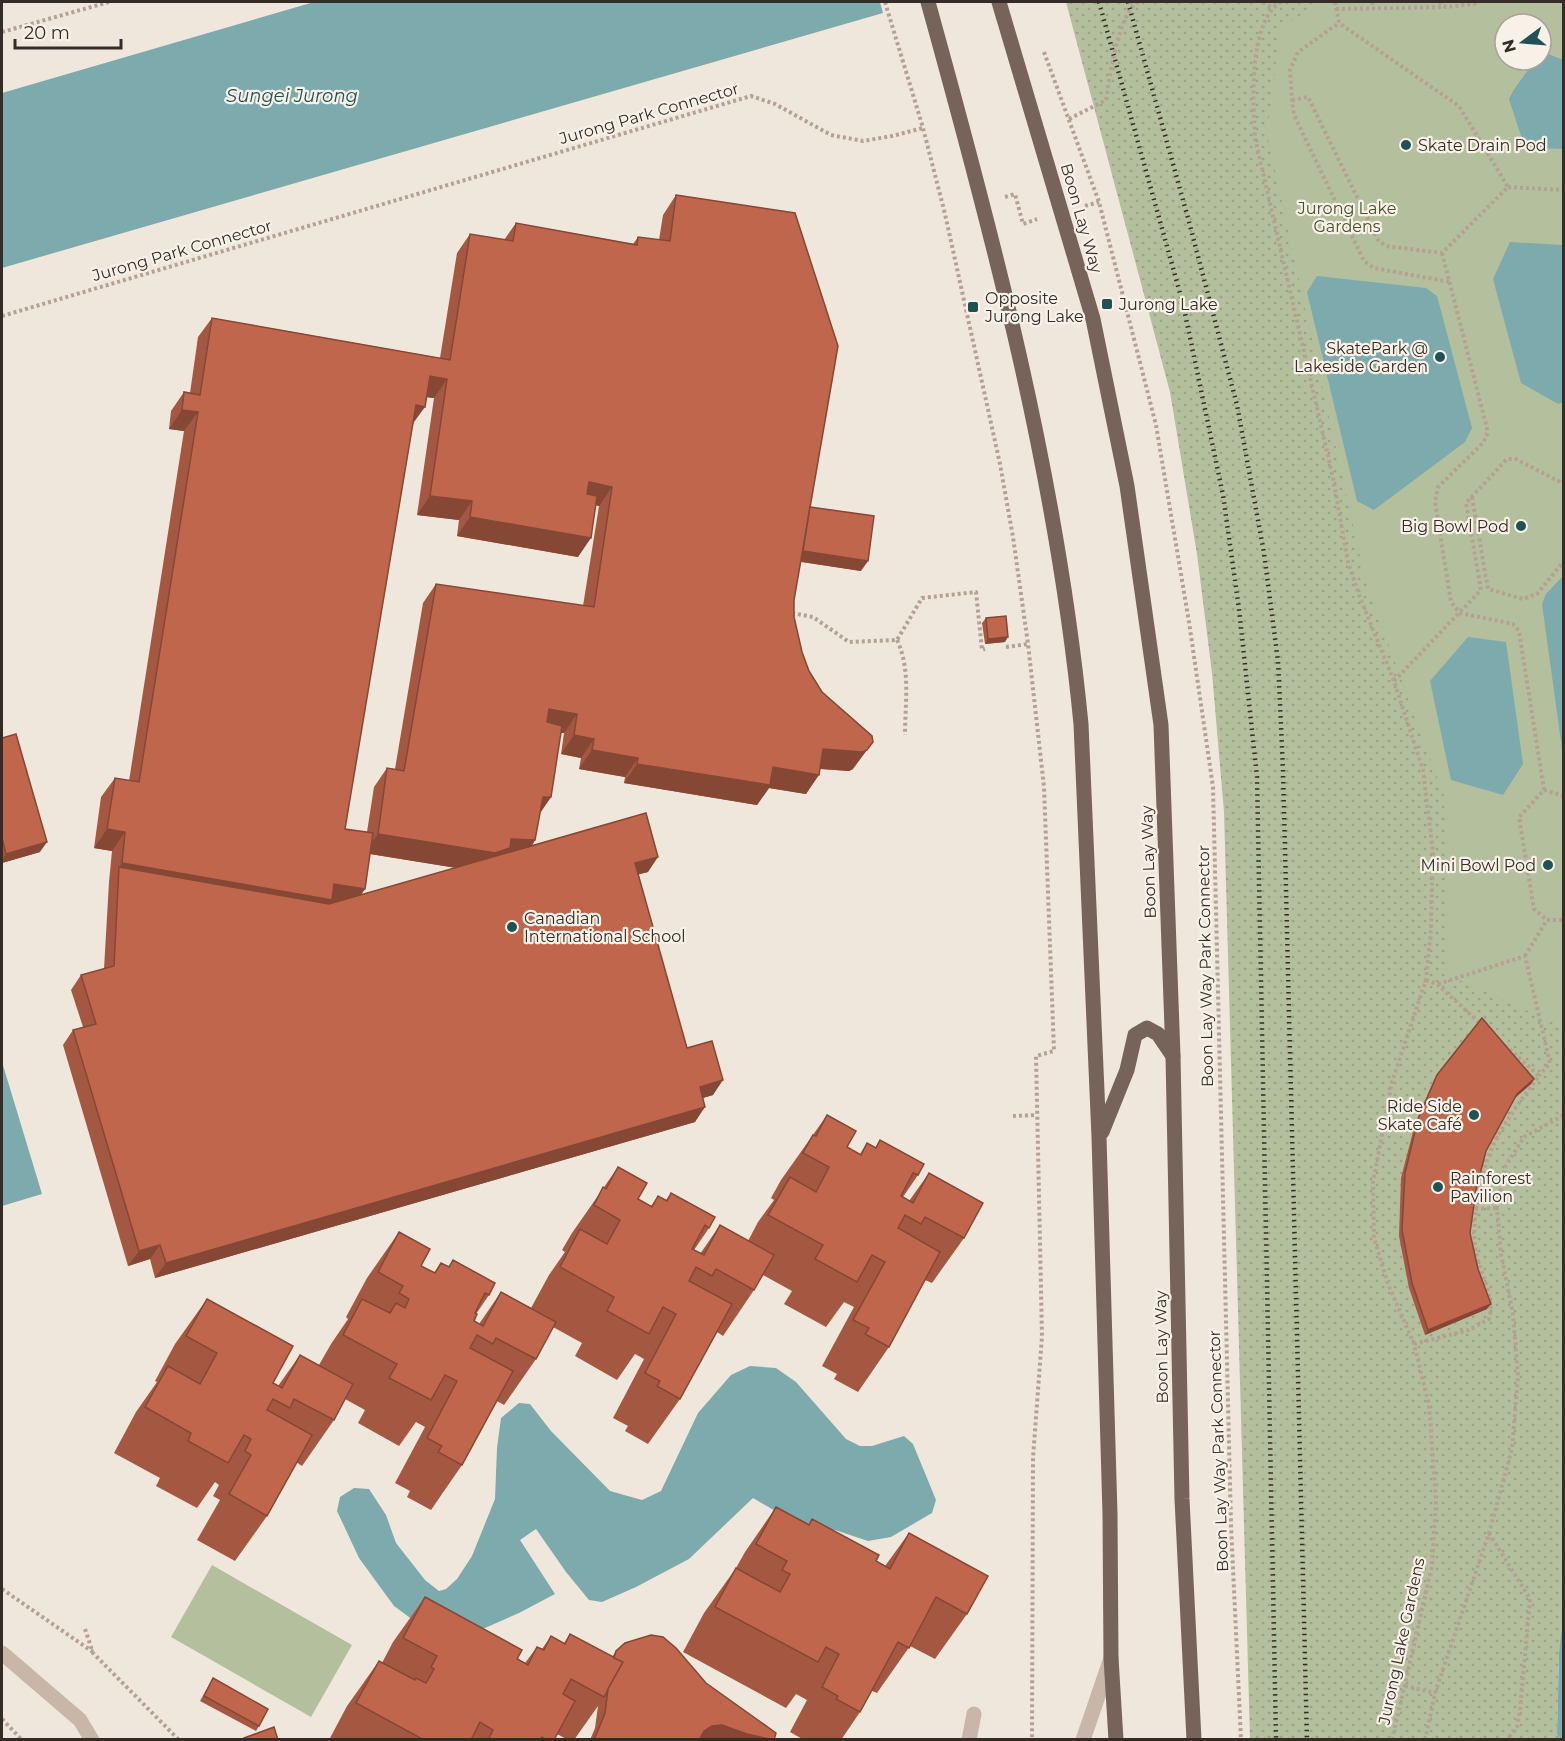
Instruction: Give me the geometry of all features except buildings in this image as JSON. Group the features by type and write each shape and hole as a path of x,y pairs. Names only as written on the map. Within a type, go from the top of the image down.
{"main road":[{"path":"928,2 984,203 1023,363 1051,507 1078,688 1099,1137 1110,1514 1111,1658 1116,1740"},
{"name":"Boon Lay Way","path":"999,2 1093,320 1127,486 1161,725 1173,1056 1182,1498 1194,1740"},
{"path":"1099,1137 1127,1070 1135,1035 1147,1028 1158,1034 1173,1056"}],"street":[{"path":"2,1653 80,1720 92,1740"},
{"path":"1083,1740 1111,1658"},
{"path":"969,1740 974,1714"}],"path":[{"path":"2,32 109,2"},
{"path":"885,2 923,128 945,214 1000,464 1028,644 1044,787 1054,1051 1036,1056 1042,1336 1033,1458 1032,1740"},
{"path":"1069,118 1106,100 1123,21 1134,3 1139,2"},
{"path":"1263,2 1271,7 1281,2"},
{"path":"1335,2 1339,23 1458,106 1508,187"},
{"path":"1372,2 1374,8"},
{"path":"1439,2 1446,8"},
{"path":"1336,9 1446,8 1477,2"},
{"name":"Jurong Lake Gardens","path":"1271,7 1258,44 1252,88 1255,138 1333,478 1348,562 1394,681 1423,770 1433,852 1431,929 1426,980 1392,1082 1373,1182 1374,1238 1388,1284 1414,1344 1429,1406 1436,1500 1432,1566 1392,1740"},
{"path":"1339,23 1298,52 1290,70 1294,115 1364,261 1374,268 1450,282"},
{"path":"945,214 1015,194 1023,224 1099,202 1040,43"},
{"name":"Jurong Park Connector","path":"2,316 751,96 775,104 831,135 863,141 923,128"},
{"path":"1292,100 1308,97 1378,240 1386,246 1442,253"},
{"path":"1442,253 1508,187 1563,190"},
{"name":"Boon Lay Way Park Connector","path":"1099,202 1156,425 1190,622 1213,787 1231,1525 1241,1740"},
{"path":"1442,253 1488,432 1483,443 1438,487 1435,502 1451,602 1460,614 1513,624 1519,631 1544,790"},
{"path":"1394,681 1481,590 1466,503 1507,459 1516,459 1563,484"},
{"path":"1472,497 1488,589 1523,599 1537,594 1563,561"},
{"path":"897,640 922,598 976,592 982,650 985,649"},
{"path":"789,612 813,617 849,642 897,640"},
{"path":"897,640 903,653 906,675 904,735"},
{"path":"1006,647 1028,644"},
{"path":"1544,790 1563,796"},
{"path":"1544,790 1520,817 1534,909 1547,920 1563,920"},
{"path":"1437,984 1525,956 1547,920"},
{"path":"1414,1344 1469,1330 1489,1320 1492,1307 1474,1245 1475,1209 1491,1150 1516,1107 1550,1063 1525,956"},
{"path":"1426,980 1437,984 1488,1030"},
{"path":"1505,1046 1539,1076"},
{"path":"1013,1116 1037,1115"},
{"path":"1425,1740 1435,1693 1489,1533 1512,1449 1518,1376 1513,1314 1501,1254 1497,1208 1505,1167 1524,1137 1563,1115"},
{"path":"1475,1209 1497,1208"},
{"path":"1489,1533 1530,1599 1520,1711 1517,1727 1507,1740"},
{"path":"2,1589 93,1653 179,1740"},
{"path":"85,1629 93,1653"},
{"path":"1405,1686 1435,1693"},
{"path":"2,1719 22,1740"}],"green space":[{"name":"Jurong Lake Gardens","path":"1066,2 1563,2 1564,1622 1559,1652 1557,1734 1561,1739 1250,1739 1224,812 1212,673 1197,554 1170,392"},
{"name":"SkatePark @ Lakeside Garden","path":"1320,2 1563,2 1563,1027 1448,975 1444,796 1365,580 1267,134 1280,29"},
{"path":"212,1565 352,1645 311,1717 171,1637"}],"water":[{"name":"Sungei Jurong","path":"314,2 880,2 883,13 2,268 2,93"},
{"path":"1553,56 1563,60 1563,149 1536,148 1523,142 1509,99 1526,72 1553,72"},
{"path":"1510,242 1563,245 1564,402 1558,404 1521,383 1493,279"},
{"path":"1317,276 1426,288 1437,296 1472,428 1465,442 1374,510 1357,501 1307,292"},
{"path":"1563,576 1563,756 1542,604 1546,594"},
{"path":"1468,637 1506,642 1523,764 1503,795 1451,780 1430,681"},
{"path":"2,1062 42,1194 2,1206"},
{"path":"750,1366 776,1368 796,1382 846,1439 860,1446 872,1446 904,1436 913,1444 936,1500 932,1513 891,1537 868,1541 835,1530 806,1526 753,1498 689,1559 602,1602 589,1600 536,1529 520,1540 555,1594 485,1628 451,1638 428,1631 394,1606 359,1558 337,1511 340,1497 354,1488 369,1489 386,1515 396,1543 425,1580 439,1591 446,1589 457,1579 472,1556 495,1499 501,1418 519,1403 530,1404 551,1431 610,1491 642,1500 661,1491 698,1413 731,1375"},
{"path":"1563,1622 1564,1739 1561,1740 1557,1734 1559,1652"}],"railway":[{"path":"1099,2 1183,304 1223,495 1239,609 1257,777 1276,1740"},
{"path":"1128,2 1237,405 1264,553 1278,661 1283,769 1307,1740"}],"place":[{"name":"Skate Drain Pod","path":"1406,145"},
{"name":"Jurong Lake","path":"1107,304"},
{"name":"Opposite Jurong Lake","path":"973,307"},
{"name":"SkatePark @ Lakeside Garden","path":"1440,357"},
{"name":"Big Bowl Pod","path":"1521,526"},
{"name":"Mini Bowl Pod","path":"1548,865"},
{"name":"Canadian International School","path":"512,927"},
{"name":"Ride Side Skate Café","path":"1474,1115"},
{"name":"Rainforest Pavilion","path":"1438,1187"}]}
